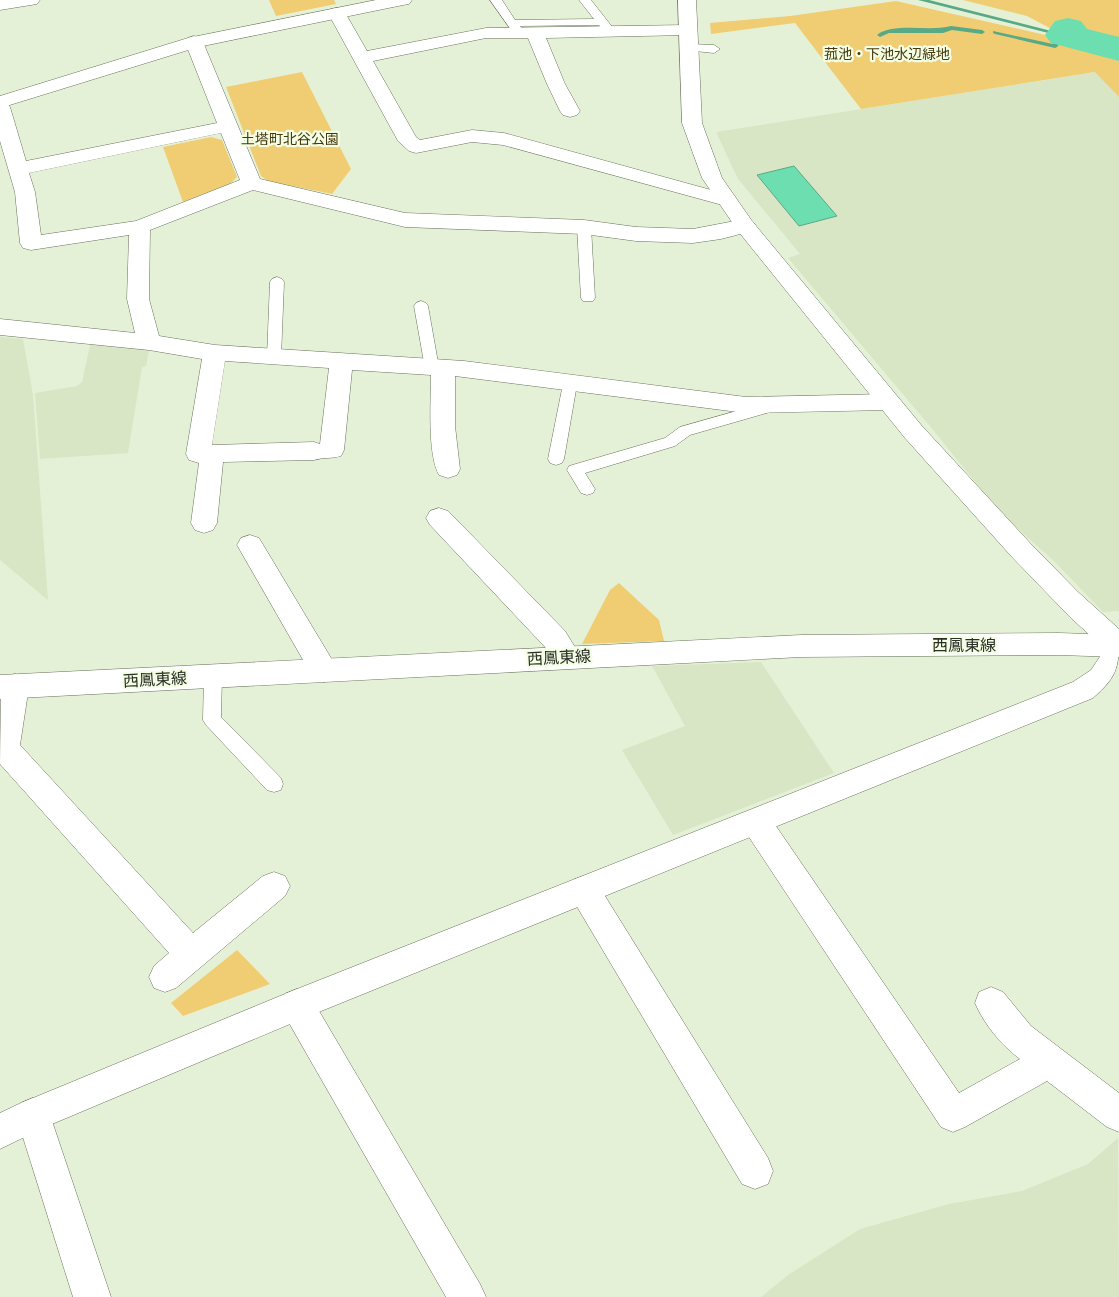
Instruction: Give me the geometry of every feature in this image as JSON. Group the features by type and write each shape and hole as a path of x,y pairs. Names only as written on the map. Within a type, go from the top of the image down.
{"street":[{"path":"0,6 31,0"},
{"path":"0,102 194,42 403,0"},
{"path":"0,1132 33,1115 297,1005 1083,690 1102,678 1119,647 1093,624 977,505 887,402 745,226 712,178 692,123 687,0"},
{"path":"338,13 408,141 416,147 472,136 504,139 726,200"},
{"path":"362,58 486,33 522,29 606,27 688,39"},
{"path":"522,29 556,84 570,111"},
{"path":"194,42 251,183"},
{"path":"0,108 24,192 31,244 140,227 251,183 405,220 584,227 636,234 693,236 745,226"},
{"path":"18,169 228,126"},
{"path":"140,227 138,299 150,342"},
{"path":"0,327 150,342 214,353 464,369 746,405 772,406 887,402"},
{"path":"214,353 198,454 323,450 341,362"},
{"path":"438,368 448,469"},
{"path":"204,523 212,454"},
{"path":"439,518 555,639 567,657"},
{"path":"250,545 324,671"},
{"name":"西鳳東線","path":"8,686 801,646 1059,644 1119,647"},
{"path":"8,686 5,749 192,955"},
{"path":"756,822 953,1115 1048,1062"},
{"path":"165,978 274,886"},
{"path":"584,890 755,1171"},
{"path":"991,1003 1019,1038 1119,1115"},
{"path":"297,1005 468,1297"},
{"path":"33,1115 92,1297"}],"lane":[{"path":"496,0 522,29 606,27"},
{"path":"585,0 606,27"},
{"path":"688,39 714,49"},
{"path":"584,227 588,298"},
{"path":"274,357 277,282"},
{"path":"421,306 438,368"},
{"path":"556,459 570,384"},
{"path":"587,489 575,470 670,442 685,431 772,406"},
{"path":"213,676 212,720 274,784"}],"shaded area":[{"path":"1096,72 1119,97 1119,611 1103,612 1054,561 1000,513 934,431 788,258 800,254 738,179 716,132"},
{"path":"794,166 837,216 799,226 757,175"},
{"path":"0,337 23,339 33,395 48,600 0,560"},
{"path":"91,341 149,350 146,366 142,367 128,453 40,459 35,393 77,386 82,382"},
{"path":"761,662 834,773 673,835 622,750 685,726 652,666"},
{"path":"1118,1138 1119,1297 761,1297 788,1275 860,1229 949,1204 1022,1191 1088,1164"}],"green space":[{"path":"269,0 334,0 336,4 276,16"},
{"name":"菰池・下池水辺緑地","path":"963,0 1119,0 1119,97 1095,72 861,109 795,23 711,34 710,23 790,16 896,1 1076,42 1027,16"},
{"name":"土塔町北谷公園","path":"302,72 351,169 332,194 268,181 261,176 226,87"},
{"path":"211,137 222,140 237,177 230,184 183,202 163,147"},
{"path":"619,583 659,620 664,641 582,644 610,590"},
{"path":"237,950 270,984 183,1016 171,1003"}],"waterway":[{"path":"921,0 1064,35 1055,46 995,32"},
{"path":"880,35 888,31 943,31 951,28 982,32"},
{"path":"1068,29 1064,35 1119,49"}]}
